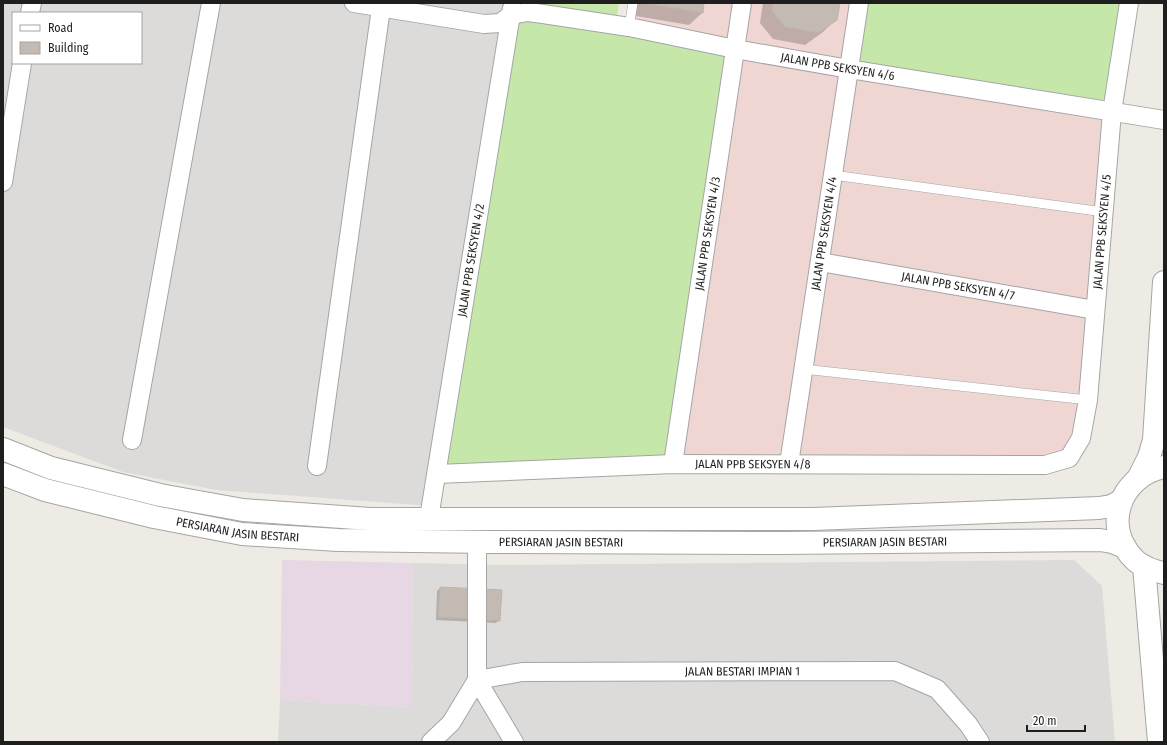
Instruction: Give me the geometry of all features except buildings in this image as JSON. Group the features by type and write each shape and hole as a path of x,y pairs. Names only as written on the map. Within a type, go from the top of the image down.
{"street":[{"path":"132,440 211,3"},
{"name":"JALAN PPB SEKSYEN 4/6","path":"354,3 484,24 500,23 512,9 629,27 735,49 849,69 1164,120"},
{"name":"JALAN PPB SEKSYEN 4/3","path":"673,464 742,3"},
{"name":"JALAN PPB SEKSYEN 4/4","path":"789,464 859,3"},
{"name":"JALAN PPB SEKSYEN 4/5","path":"1069,458 1081,438 1088,400 1112,112 1129,3"},
{"path":"317,466 380,8"},
{"name":"JALAN PPB SEKSYEN 4/2","path":"429,518 512,9"},
{"path":"3,182 22,64"},
{"name":"JALAN PPB SEKSYEN 4/7","path":"820,262 1095,310"},
{"path":"1140,477 1149,457 1154,440 1164,282"},
{"name":"PERSIARAN JASIN BESTARI","path":"3,449 52,468 160,495 243,510 370,519 813,519 1099,508 1111,506 1121,501"},
{"name":"JALAN PPB SEKSYEN 4/8","path":"436,474 673,464 1045,465 1069,458"},
{"path":"1159,742 1154,569 1136,561 1125,547 1119,533 1118,517 1121,501 1129,488 1140,477 1153,470 1164,468"},
{"name":"PERSIARAN JASIN BESTARI","path":"3,474 45,490 154,517 242,534 338,540 477,542 782,543 1100,540 1112,542 1125,547"},
{"path":"477,542 477,680 514,742"},
{"name":"JALAN BESTARI IMPIAN 1","path":"477,680 522,672 895,671 937,689 968,724 980,742"},
{"path":"431,742 451,723 477,680"}],"lane":[{"path":"629,27 633,3"},
{"path":"833,175 1104,212"},
{"path":"803,369 1088,400"}],"shaded area":[{"path":"3,3 504,3 431,506 216,490 123,472 3,427"},
{"path":"630,3 855,3 1106,116 1078,431 1068,452 1048,461 679,460 743,43 627,22"},
{"path":"282,560 413,563 411,707 280,700"},
{"path":"1074,560 1102,586 1115,742 278,742 280,700 411,707 413,563 503,565"}],"green space":[{"path":"518,3 619,3 616,21 517,9"},
{"path":"864,3 1122,3 1108,107 855,63"},
{"path":"528,16 727,56 668,458 441,470 514,19"}]}
